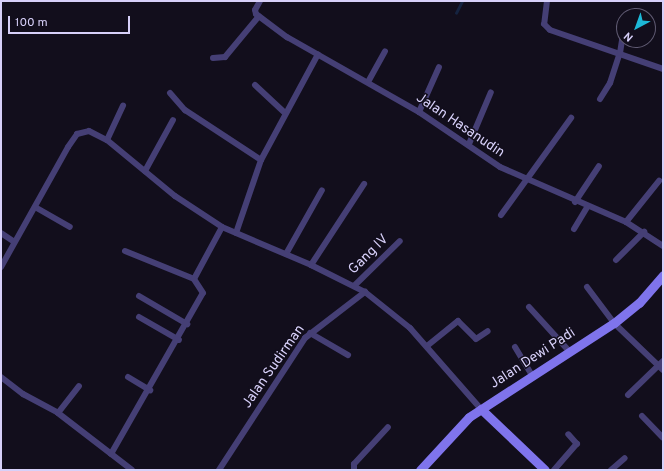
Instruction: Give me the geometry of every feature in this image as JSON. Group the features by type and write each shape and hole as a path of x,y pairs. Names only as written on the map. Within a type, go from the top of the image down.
{"street":[{"name":"Jalan Hasanudin","path":"260,1 255,10 259,16 318,54 418,112 524,180 626,222 644,232 663,246"},
{"path":"547,1 546,28 663,69"},
{"path":"213,58 224,57 259,16"},
{"path":"600,99 610,83 621,48"},
{"path":"368,82 385,51"},
{"path":"236,234 261,160 318,54"},
{"path":"418,112 439,67"},
{"path":"255,85 285,113"},
{"path":"469,144 490,92"},
{"path":"170,93 185,110 261,160"},
{"path":"107,140 122,106"},
{"path":"501,215 524,180 571,118"},
{"path":"145,171 173,120"},
{"path":"1,267 13,241 78,134 89,131 107,140 145,171 222,227 311,265 365,292 410,328 481,409 545,470"},
{"path":"575,202 599,166"},
{"path":"626,222 659,181"},
{"path":"311,265 364,184"},
{"path":"286,254 322,190"},
{"path":"35,207 70,227"},
{"path":"574,229 587,207"},
{"path":"194,279 222,227"},
{"path":"616,260 644,232"},
{"path":"1,233 13,241"},
{"name":"Gang IV","path":"354,286 400,241"},
{"path":"111,454 179,340 204,293 194,279 125,251"},
{"name":"Jalan Dewi Padi","path":"420,470 469,417 533,377 614,323 639,303 663,275"},
{"path":"587,287 614,323 661,368"},
{"name":"Jalan Sudirman","path":"221,469 310,333 365,292"},
{"path":"139,296 188,324"},
{"path":"529,307 570,352"},
{"path":"139,317 179,340"},
{"path":"427,346 458,321 476,338 488,331"},
{"path":"310,333 348,355"},
{"path":"515,347 533,377"},
{"path":"628,395 661,368 663,361"},
{"path":"1,377 23,394 58,413 132,470"},
{"path":"128,377 150,390"},
{"path":"58,413 79,386"},
{"path":"642,416 663,438"},
{"path":"354,470 354,464 388,427"},
{"path":"554,470 577,444 568,434"},
{"path":"611,470 625,458"}],"waterway":[{"path":"456,13 462,1"}]}
